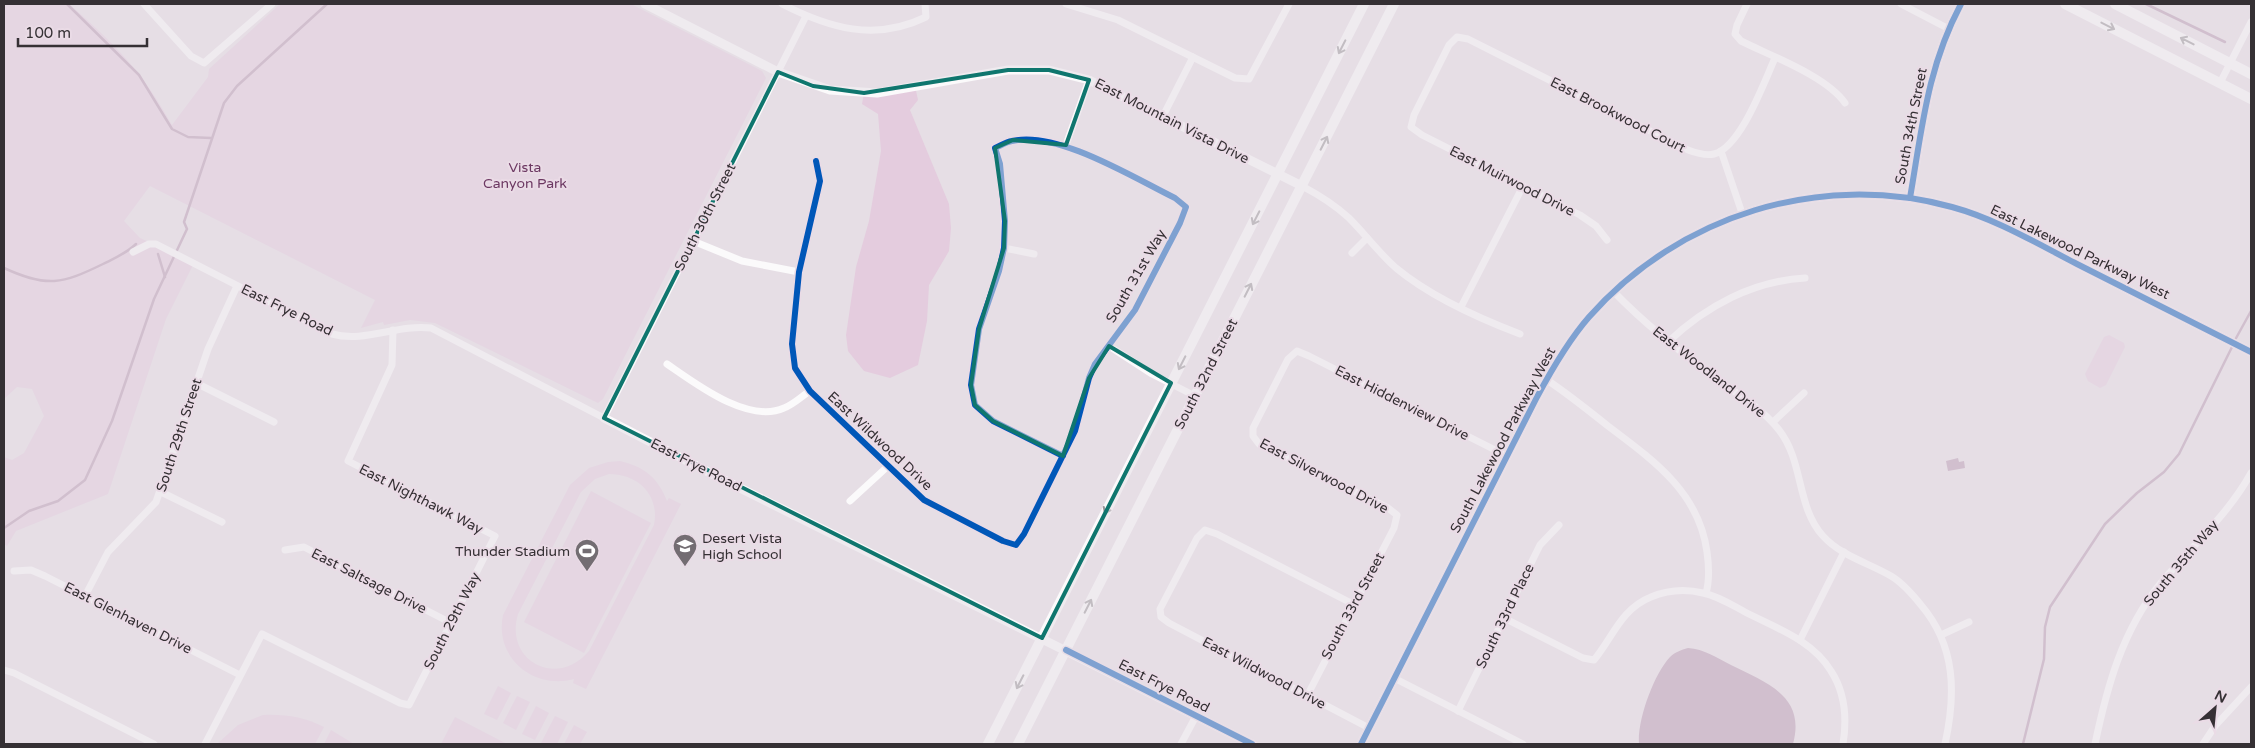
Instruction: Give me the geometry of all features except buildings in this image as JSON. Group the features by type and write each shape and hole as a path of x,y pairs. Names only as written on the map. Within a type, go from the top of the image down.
{"main road":[{"name":"South 32nd Street","path":"988,744 1364,4"},
{"name":"South 32nd Street","path":"1018,744 1394,4"},
{"path":"2065,4 2251,99"},
{"path":"2115,4 2251,74"}],"street":[{"path":"144,4 191,56 204,63 272,4"},
{"name":"East Mountain Vista Drive","path":"645,4 778,72 813,86 877,93 1008,70 1049,70 1089,80 1302,186 1349,218 1406,275 1460,307 1520,334"},
{"path":"782,4 806,16 852,30 876,30 913,24 926,17 925,4"},
{"path":"1066,4 1118,20 1235,78 1249,79 1290,4"},
{"path":"1747,4 1736,25 1735,34 1741,40 1774,58 1825,83 1838,93 1845,103"},
{"path":"1901,4 1949,29"},
{"name":"South 34th Street","path":"1910,198 1929,86 1949,29 1961,4"},
{"name":"South 30th Street","path":"604,418 806,16"},
{"path":"2220,83 2251,22"},
{"name":"East Brookwood Court","path":"1411,127 1414,115 1449,45 1457,37 1468,39 1688,150 1713,154 1722,151"},
{"path":"1164,116 1194,57"},
{"path":"1742,213 1722,151 1739,133 1774,58"},
{"path":"1063,456 993,421 975,405 972,385 979,329 999,271 1004,248 1005,221 1000,164 995,148 1013,140 1040,140 1066,145 1089,80"},
{"name":"East Muirwood Drive","path":"1411,127 1422,135 1580,215 1596,226 1607,240"},
{"name":"South 31st Way","path":"1016,545 1024,534 1074,431 1089,378 1095,364 1135,310 1180,224 1186,207 1175,198 1066,145"},
{"path":"810,391 795,368 792,355 799,272 820,181 816,161"},
{"path":"1460,307 1523,186"},
{"name":"East Lakewood Parkway West","path":"1742,213 1822,196 1865,195 1910,198 1952,207 2006,227 2251,352"},
{"name":"South Lakewood Parkway West","path":"1361,744 1547,380 1581,327 1614,292 1645,266 1682,241 1742,213"},
{"path":"1352,253 1367,238"},
{"path":"693,241 742,261 799,272"},
{"name":"East Frye Road","path":"133,252 149,244 176,253 332,334 347,338 410,326 431,328 716,476 1252,744"},
{"path":"1004,248 1034,254"},
{"path":"1668,342 1703,313 1733,296 1772,281 1805,278"},
{"name":"South 29th Street","path":"85,596 108,552 149,511 161,492 211,341 238,286"},
{"name":"East Woodland Drive","path":"1614,292 1668,342 1773,422 1790,447 1797,463 1805,501 1815,526 1824,538 1844,552 1894,578 1912,594 1928,613 1941,635 1949,660 1952,709 1945,744"},
{"name":"East Nighthawk Way","path":"393,330 392,365 348,461 495,536"},
{"path":"1109,346 1152,374 1195,396"},
{"name":"East Silverwood Drive","path":"1297,351 1288,359 1253,428 1253,436 1260,444 1388,508 1397,516"},
{"name":"East Hiddenview Drive","path":"1297,351 1507,456"},
{"name":"East Wildwood Drive","path":"667,364 713,396 747,408 768,412 784,408 810,391 887,467 924,500 1003,541 1016,545"},
{"path":"1547,380 1658,464 1686,494 1700,525 1706,546 1710,580 1706,593"},
{"path":"196,383 274,422"},
{"path":"1773,422 1804,393"},
{"path":"850,502 887,467"},
{"name":"South 35th Way","path":"2095,744 2115,664 2139,614 2159,586 2224,513 2251,473"},
{"path":"161,492 222,522"},
{"name":"South 33rd Street","path":"1307,696 1394,528 1397,516"},
{"name":"South 33rd Place","path":"1458,711 1540,545 1559,525"},
{"name":"East Wildwood Drive","path":"1353,604 1217,534 1205,530 1197,538 1160,609 1161,617 1169,623 1369,728"},
{"name":"South 29th Way","path":"240,675 262,634 400,704 409,705 495,536"},
{"name":"East Saltsage Drive","path":"285,550 304,547 451,622"},
{"path":"1800,640 1844,552"},
{"name":"East Glenhaven Drive","path":"14,571 31,570 240,675"},
{"path":"1504,618 1583,658 1594,660 1618,622 1632,607 1650,597 1667,592 1684,590 1706,593 1800,640 1820,657 1839,685 1846,710 1843,744"},
{"path":"1941,635 1969,622"},
{"path":"4,670 14,673 154,744"},
{"path":"205,744 240,675"},
{"path":"1394,678 1523,744"},
{"path":"2203,744 2215,726 2251,687"},
{"path":"1181,744 1196,716"}],"highlighted area":[{"path":"1008,70 1049,70 1089,80 1066,145 1013,140 995,148 1005,221 1004,248 979,329 971,385 975,405 993,421 1063,456 1089,378 1109,346 1171,383 1042,638 604,418 778,72 813,86 864,93"}],"green space":[{"name":"Vista Canyon Park","path":"4,4 69,4 126,59 150,89 172,125 208,77 209,69 280,4 631,4 762,71 766,78 603,399 598,403 435,323 410,320 384,325 383,322 361,328 375,300 150,186 124,221 140,238 194,263 166,319 108,494 16,531 7,546 4,544 4,457 12,460 24,453 44,416 32,389 17,387 4,399"},
{"path":"915,86 918,100 910,110 949,204 951,228 949,251 929,285 927,321 918,365 890,378 864,371 848,351 846,335 856,267 869,221 881,151 878,114 862,104 864,93"},
{"path":"2109,335 2124,343 2125,347 2106,385 2100,388 2088,381 2085,374 2104,337"},
{"path":"620,461 629,463 643,470 655,480 667,501 669,498 681,504 586,689 573,683 574,679 545,680 532,675 520,667 511,657 505,645 502,631 503,615 570,485 589,468 608,462","holes":["609,474 620,475 638,482 645,488 654,504 654,525 589,651 576,662 562,668 549,668 536,664 526,656 519,645 516,631 518,614 581,492 595,479"]},
{"name":"Thunder Stadium","path":"591,491 651,523 584,653 524,622"},
{"path":"498,686 511,693 497,720 484,714"},
{"path":"517,696 530,702 516,730 503,723"},
{"path":"536,706 549,713 535,740 522,734"},
{"path":"263,715 294,717 324,727 315,744 217,744 238,725"},
{"path":"555,716 568,722 557,744 543,744 541,743"},
{"path":"455,717 507,744 441,744"},
{"path":"574,725 587,732 580,744 564,744"},
{"path":"331,730 354,744 324,744"}],"shaded area":[{"path":"1958,458 1959,462 1964,461 1965,468 1948,471 1946,461"},
{"path":"1688,648 1710,654 1758,678 1780,693 1789,703 1794,714 1796,728 1793,744 1639,744 1644,710 1658,674 1672,655"}],"waterway":[{"path":"67,4 139,75 172,129 188,137 211,138"},
{"path":"4,528 29,511 58,501 85,480 112,421 154,299 187,229 184,222 224,103 237,86 327,4"},
{"path":"2146,4 2225,42"},
{"path":"4,268 32,279 54,281 89,271 125,253 136,244"},
{"path":"158,254 165,277"},
{"path":"2235,340 2251,311"},
{"path":"2023,744 2044,659 2045,627 2050,607 2105,524 2137,493 2164,472 2179,454 2233,345"}],"cycle path":[{"path":"1910,198 1922,123 1933,75 1940,52 1961,4"},
{"path":"816,161 820,181 799,272 792,344 795,368 810,391 924,500 1003,541 1016,545 1024,534 1075,431 1089,378 1095,364 1135,310 1180,223 1186,207 1175,198 1117,168 1073,149 1051,142 1030,139 1010,142 995,148 1000,164 1005,221 1004,248 999,271 979,329 971,385 975,405 993,421 1063,456"},
{"path":"1361,744 1537,397 1567,345 1589,317 1625,282 1665,252 1709,228 1755,210 1803,199 1852,195 1902,197 1952,207 2016,232 2251,352"},
{"path":"1066,650 1252,744"}],"place":[{"name":"Desert Vista High School","path":"685,567"},
{"name":"Thunder Stadium","path":"587,572"}]}
